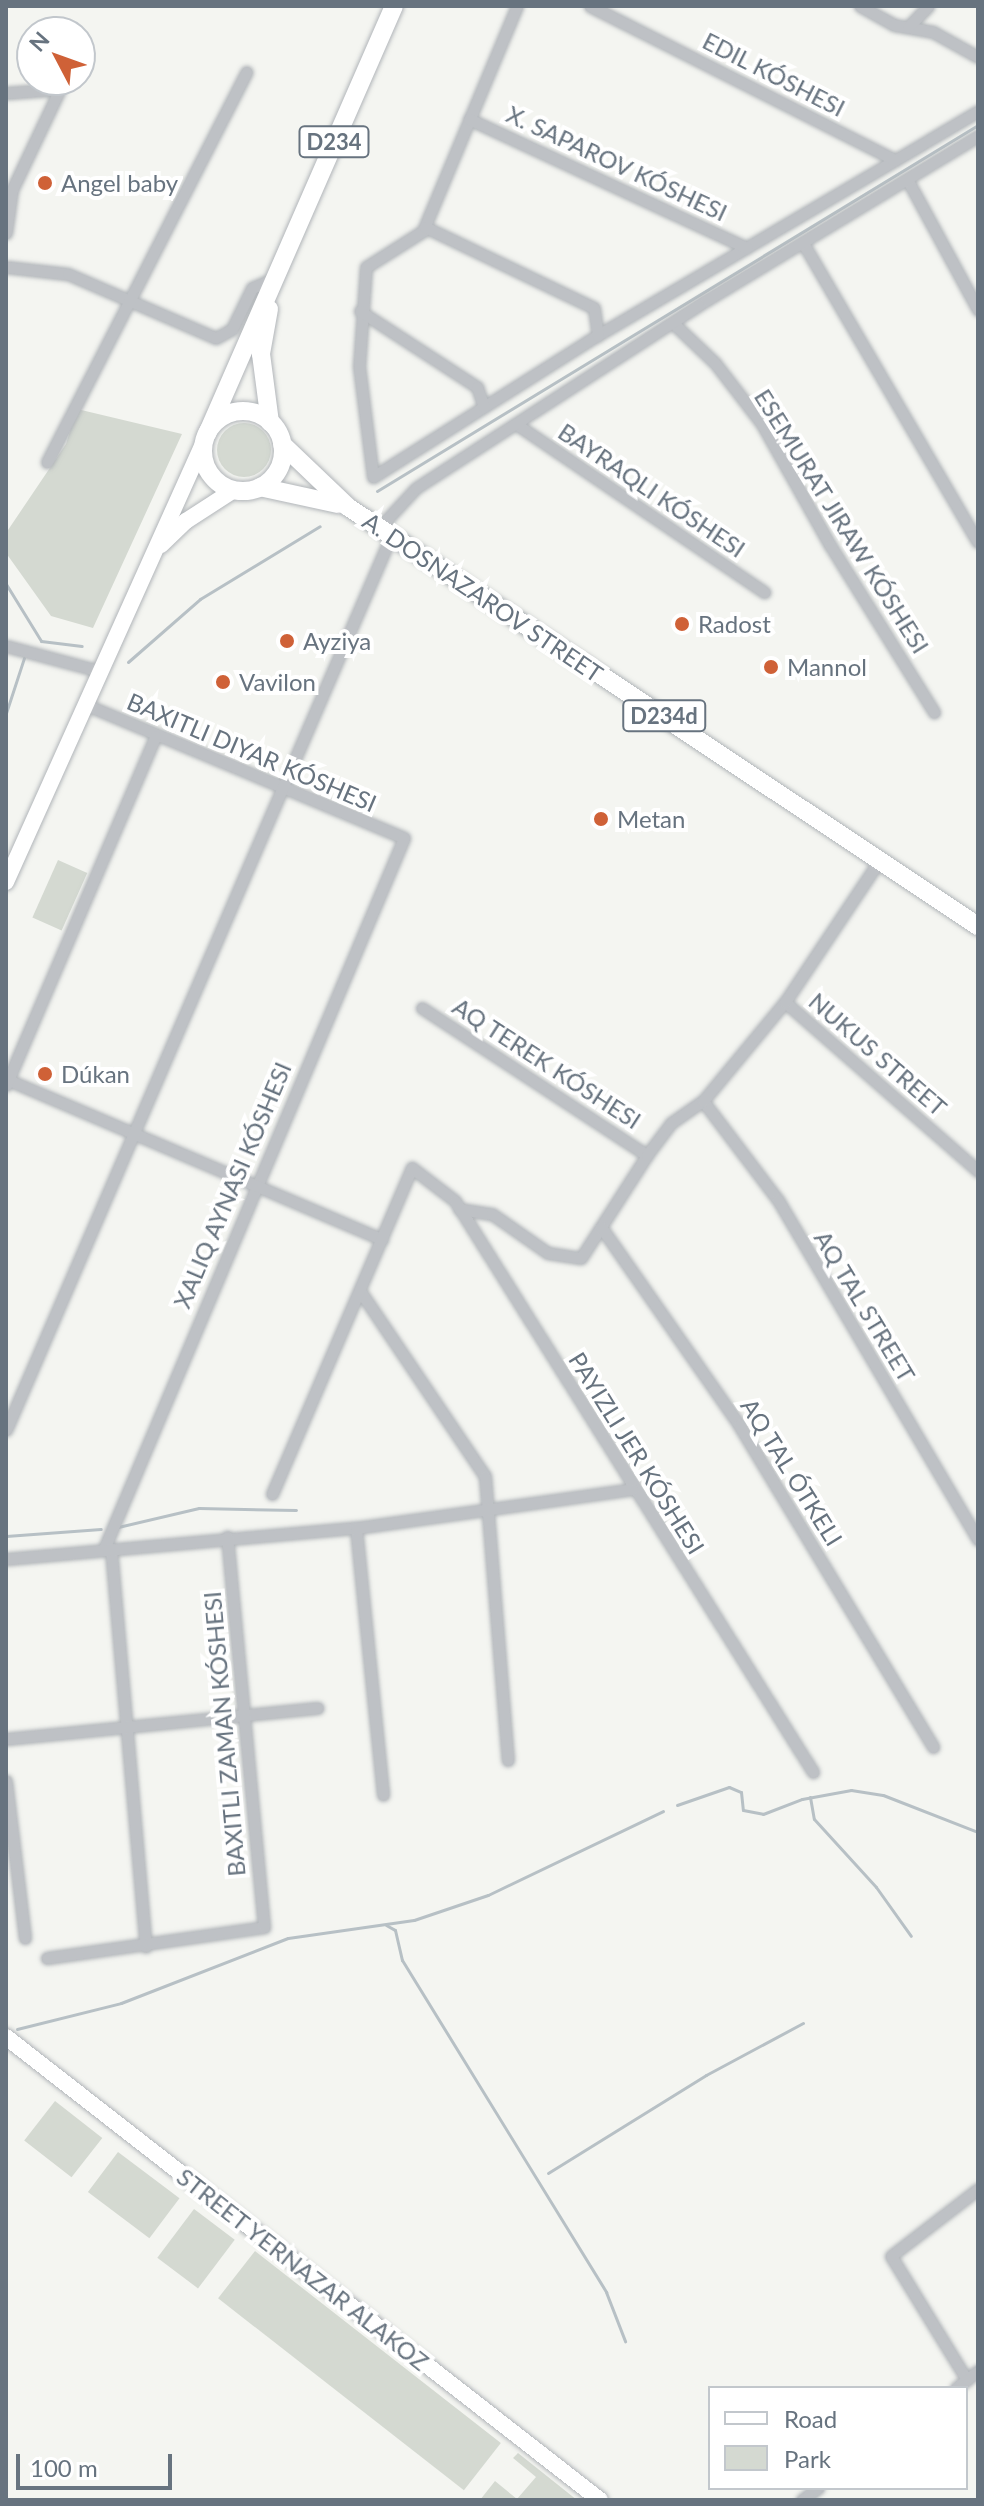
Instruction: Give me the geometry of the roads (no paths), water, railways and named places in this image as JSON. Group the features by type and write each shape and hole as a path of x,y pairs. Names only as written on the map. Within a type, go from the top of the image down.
{"main road":[{"name":"D234","path":"6,882 206,437 394,6"},
{"name":"D234","path":"270,422 261,354 274,278"},
{"path":"234,490 222,485 206,466 206,437 214,423 236,412 270,422 282,444 278,469 260,487"},
{"name":"D234d","path":"282,444 348,507"},
{"name":"D234","path":"150,559 186,521 234,490 260,487"},
{"name":"D234d","path":"260,487 348,507"},
{"name":"A. DOSNAZAROV STREET","path":"348,507 978,926"},
{"name":"STREET YERNAZAR ALAKOZ","path":"6,2037 600,2500"}],"street":[{"path":"517,6 425,227 366,267 360,311 359,366 373,477 598,336 978,111"},
{"name":"EDIL KÓSHESI","path":"590,6 895,160"},
{"path":"860,6 908,27 933,32 978,57"},
{"path":"908,27 928,6"},
{"path":"47,462 132,302 247,72"},
{"path":"6,93 60,89 12,190 6,233"},
{"name":"X. SAPAROV KÓSHESI","path":"469,119 747,248"},
{"path":"6,1430 280,788 385,532 416,488 673,323 978,136"},
{"path":"907,179 978,310"},
{"path":"425,227 594,308 598,336"},
{"path":"803,243 978,542"},
{"path":"6,267 68,274 216,338 232,329 252,288 274,278"},
{"path":"360,311 477,387 484,407"},
{"path":"673,323 715,363 762,424 830,545 934,712"},
{"path":"516,424 764,592"},
{"path":"6,646 99,671"},
{"path":"84,704 155,737 404,838 107,1549 146,1946"},
{"path":"155,737 7,1081 382,1239"},
{"path":"459,1209 492,1214 548,1253 568,1260 581,1258 671,1123 703,1101 785,1002 879,861"},
{"name":"NUKUS STREET","path":"785,1002 978,1171"},
{"name":"AQ TEREK KÓSHESI","path":"422,1008 647,1155"},
{"name":"AQ TAL STREET","path":"703,1101 778,1200 978,1540"},
{"path":"272,1494 412,1168 459,1209 632,1489 813,1772"},
{"name":"AQ TAL ÓTKELI","path":"601,1227 739,1425 933,1747"},
{"path":"360,1291 485,1476 508,1760"},
{"path":"6,1559 227,1537 356,1528 632,1489"},
{"path":"356,1528 383,1795"},
{"path":"47,1958 264,1927 227,1537"},
{"path":"6,1739 244,1718 317,1708"},
{"path":"6,1781 25,1938"},
{"path":"967,2380 891,2256 978,2189"},
{"path":"959,2386 978,2371"}],"waterway":[{"path":"377,491 978,125"},
{"path":"128,662 200,599 320,526"},
{"path":"6,584 41,641 82,646"},
{"path":"6,713 24,658"},
{"path":"118,1527 199,1508 296,1510"},
{"path":"6,1536 101,1529"},
{"path":"677,1805 729,1787 741,1792 743,1810 763,1814 802,1799 851,1790 883,1795 978,1832"},
{"path":"810,1797 814,1819 876,1887 911,1936"},
{"path":"17,2029 121,2003 288,1938 414,1920 488,1895 663,1811"},
{"path":"386,1925 395,1930 402,1960 606,2292 625,2341"},
{"path":"548,2173 706,2075 803,2023"}],"place":[{"name":"Angel baby","path":"45,183"},
{"name":"Radost","path":"682,624"},
{"name":"Ayziya","path":"287,641"},
{"name":"Mannol","path":"771,667"},
{"name":"Vavilon","path":"223,682"},
{"name":"Metan","path":"601,819"},
{"name":"Dúkan","path":"45,1074"}]}
